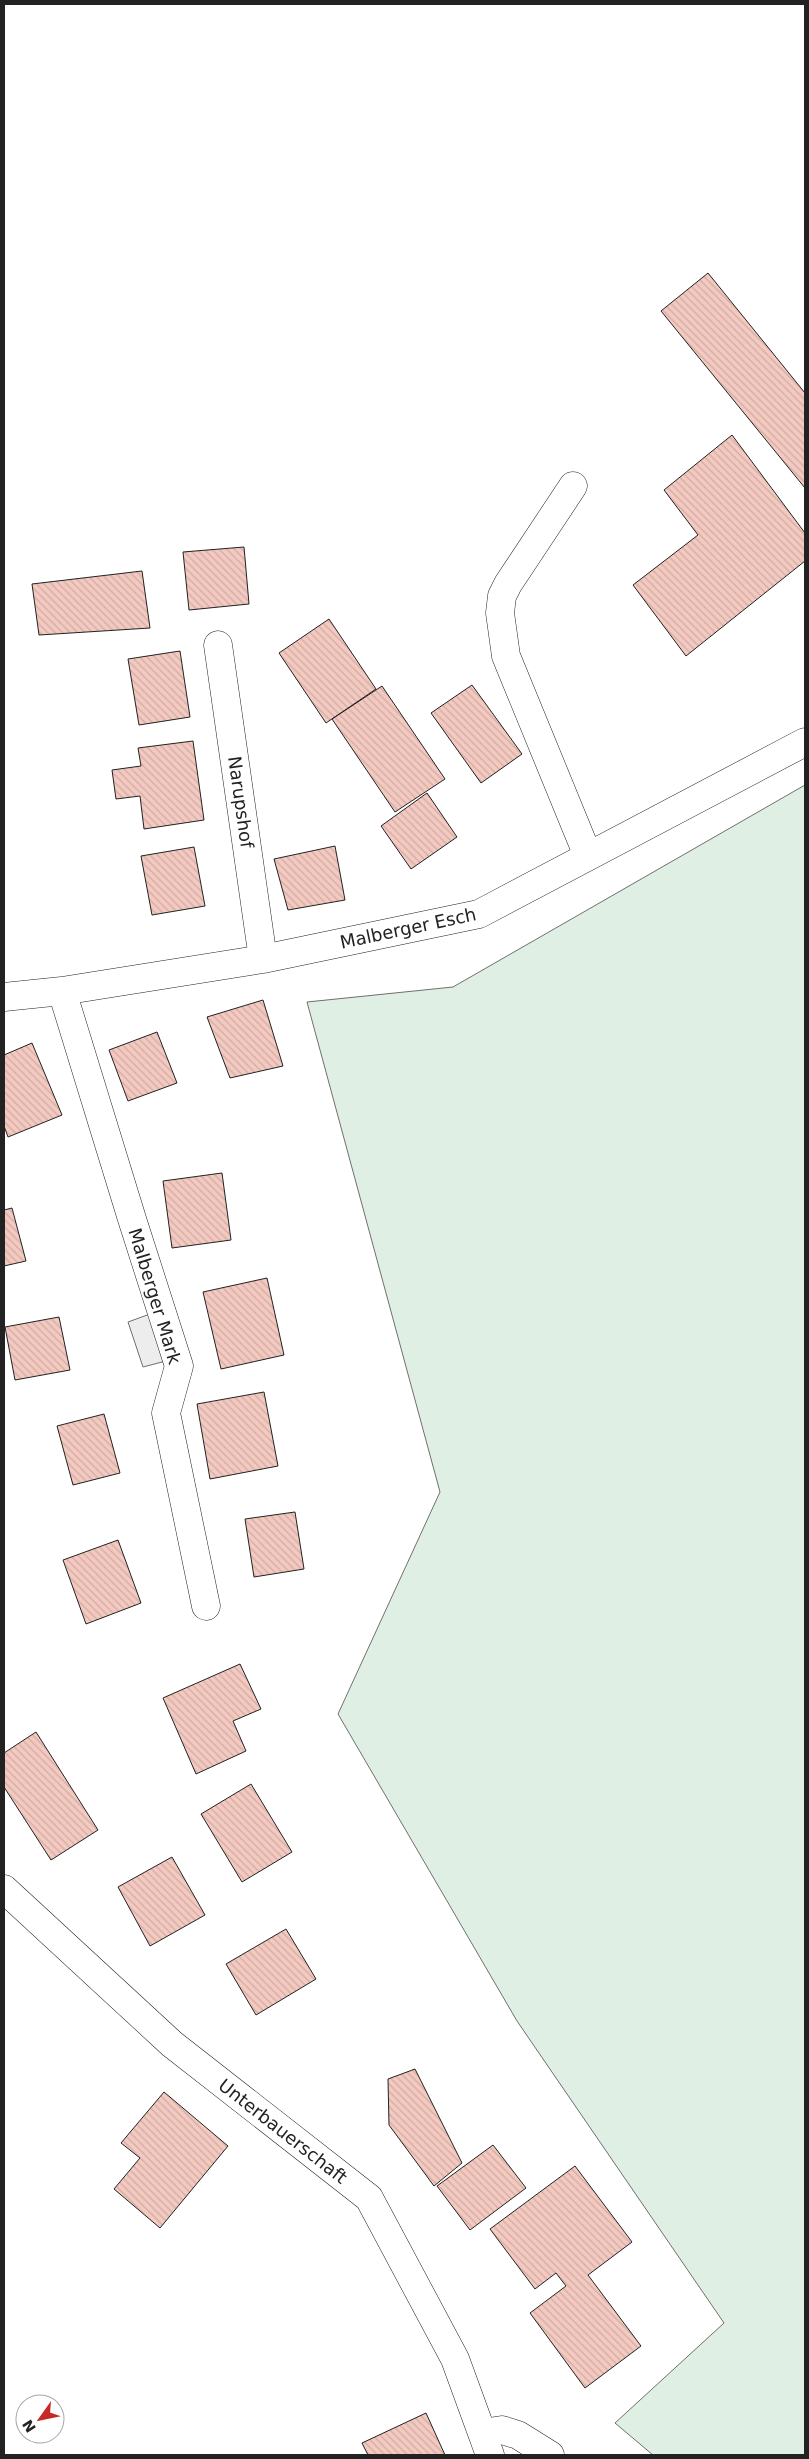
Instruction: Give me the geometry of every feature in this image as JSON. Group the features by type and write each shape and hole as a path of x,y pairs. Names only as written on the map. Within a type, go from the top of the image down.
{"street":[{"path":"573,486 508,584 502,596 500,613 502,636 511,671 588,856"},
{"name":"Narupshof","path":"218,645 264,959"},
{"name":"Malberger Esch","path":"4,997 62,991 264,959 479,914 805,742"},
{"name":"Malberger Mark","path":"62,991 179,1366 166,1413 206,1606"},
{"name":"Unterbauerschaft","path":"4,1889 172,2044 369,2198 455,2359 486,2444 502,2430 550,2455"}],"green space":[{"path":"805,785 805,2455 653,2455 615,2423 724,2323 517,2021 338,1714 440,1492 307,1002 453,987"}],"shaded area":[{"path":"150,1314 166,1361 143,1367 128,1322"}],"building":[{"path":"708,273 805,393 805,488 661,311"},
{"path":"732,435 805,533 805,561 686,656 633,585 698,535 664,490"},
{"path":"244,547 249,604 189,610 183,552"},
{"path":"142,571 150,628 39,635 32,584"},
{"path":"329,619 376,689 326,723 279,653"},
{"path":"180,651 190,717 139,725 128,659"},
{"path":"472,685 522,754 481,783 431,713"},
{"path":"382,686 445,779 395,812 332,719"},
{"path":"193,741 204,820 144,829 140,796 116,799 112,770 141,766 138,748"},
{"path":"427,793 457,837 411,869 381,826"},
{"path":"335,846 345,900 288,910 274,859"},
{"path":"194,847 205,906 152,915 141,856"},
{"path":"263,1000 283,1066 230,1078 207,1017"},
{"path":"157,1032 177,1083 128,1101 109,1050"},
{"path":"32,1043 62,1115 8,1137 4,1126 4,1055"},
{"path":"222,1173 231,1240 172,1248 163,1181"},
{"path":"12,1208 26,1261 4,1266 4,1210"},
{"path":"267,1278 284,1355 221,1369 203,1292"},
{"path":"59,1317 70,1370 15,1380 5,1327"},
{"path":"264,1392 278,1466 210,1479 197,1404"},
{"path":"104,1414 120,1473 73,1485 57,1426"},
{"path":"295,1512 304,1569 254,1577 245,1519"},
{"path":"118,1540 141,1603 86,1624 63,1560"},
{"path":"240,1664 261,1709 233,1721 246,1751 196,1774 163,1698"},
{"path":"36,1732 98,1830 51,1860 4,1787 4,1753"},
{"path":"251,1784 292,1852 242,1882 201,1814"},
{"path":"172,1857 205,1915 150,1946 118,1887"},
{"path":"286,1929 316,1979 256,2015 226,1964"},
{"path":"415,2069 462,2163 434,2186 389,2125 388,2079"},
{"path":"164,2092 228,2146 160,2228 114,2189 140,2158 121,2143"},
{"path":"493,2145 526,2188 470,2230 437,2186"},
{"path":"575,2166 632,2242 588,2275 641,2346 585,2388 530,2313 566,2286 556,2273 535,2289 490,2229"},
{"path":"426,2413 445,2455 368,2455 362,2443"}]}
